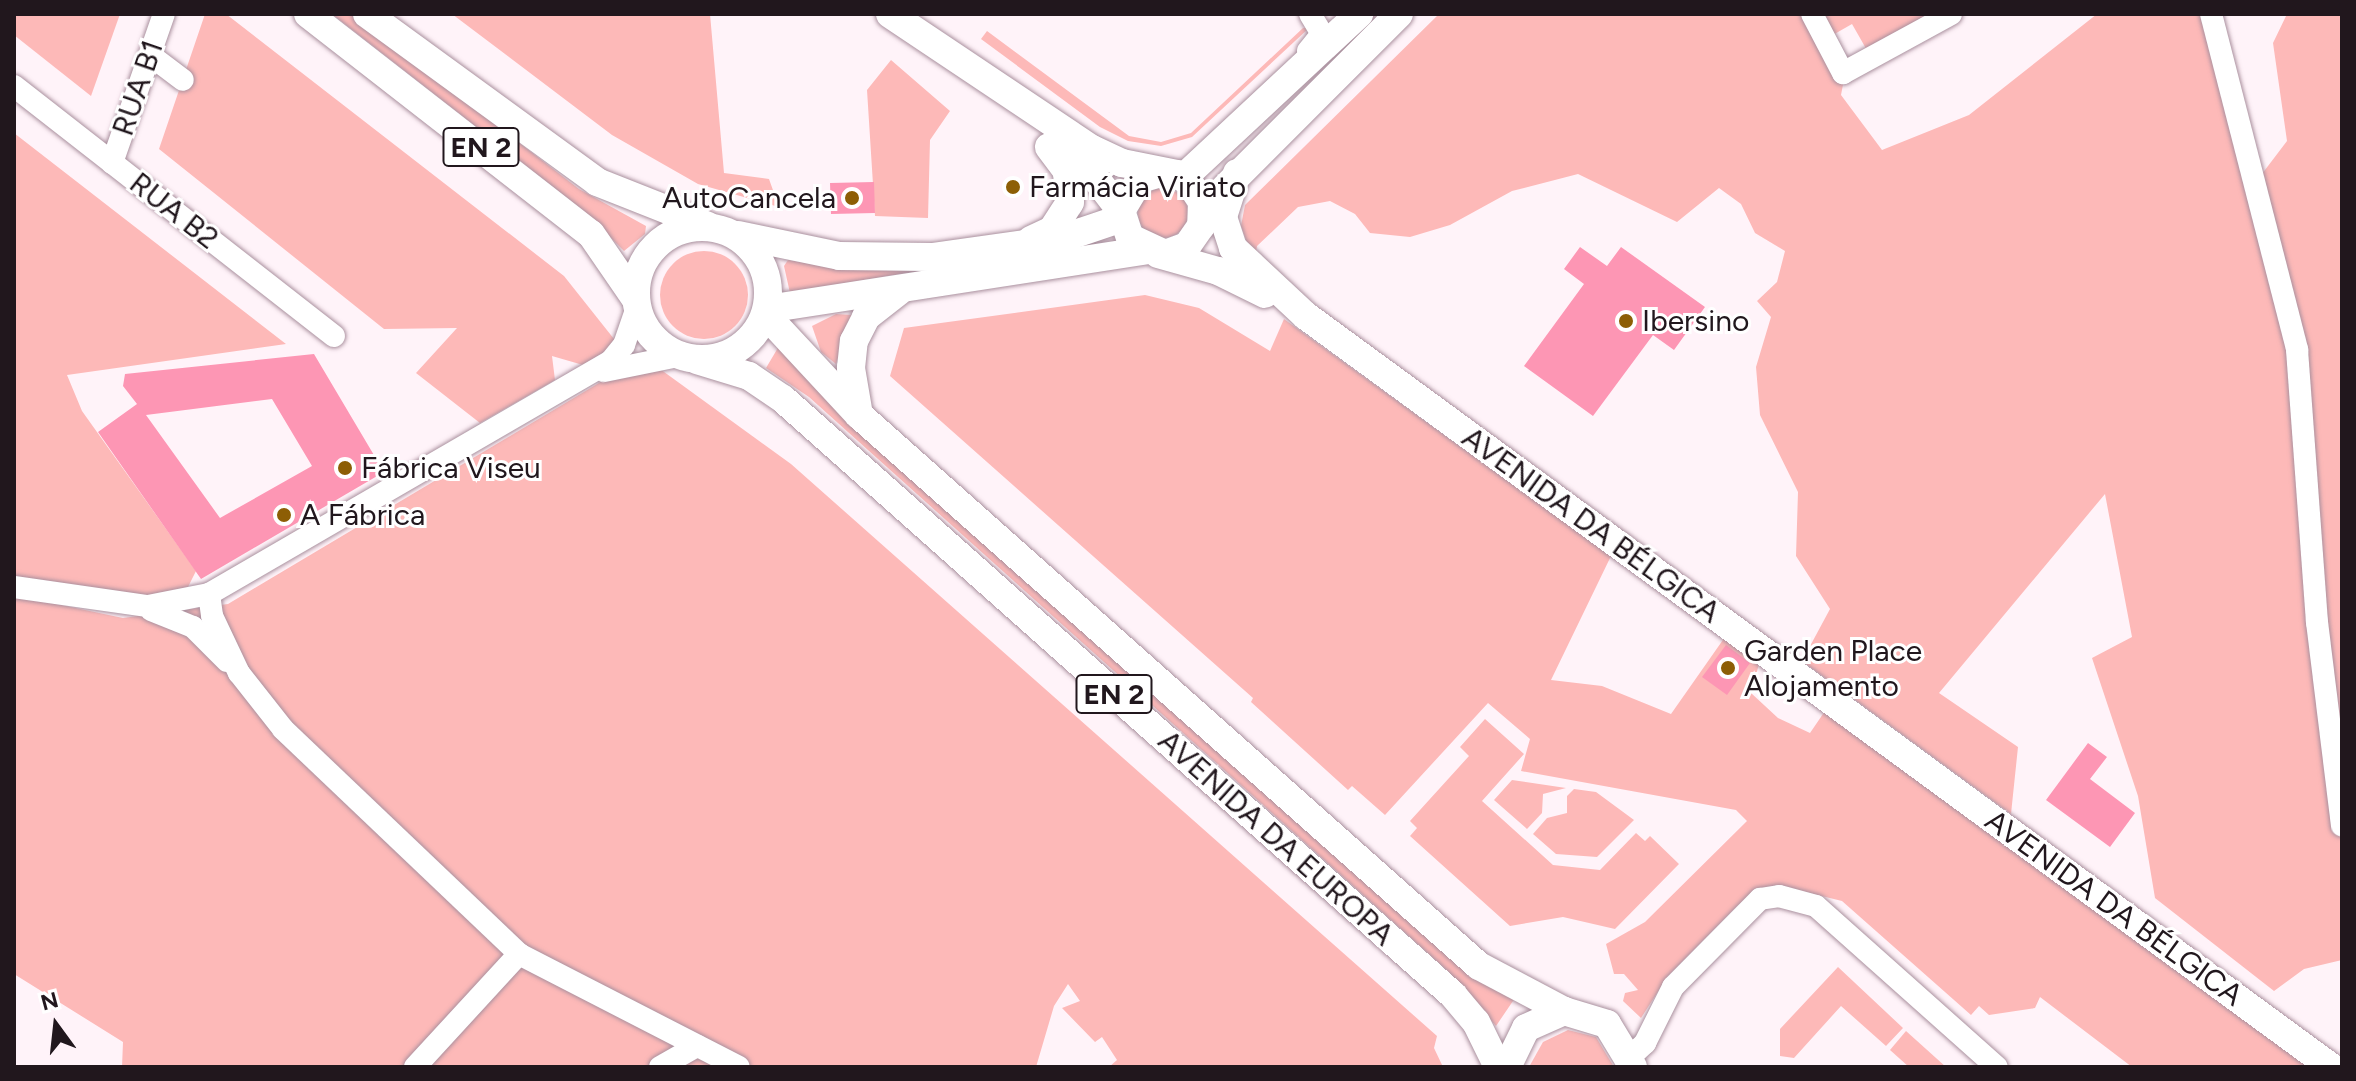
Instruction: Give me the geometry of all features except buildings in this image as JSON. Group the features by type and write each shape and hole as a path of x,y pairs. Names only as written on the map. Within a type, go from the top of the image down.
{"main road":[{"name":"EN 2","path":"308,14 591,234 636,302 648,333 688,358"},
{"name":"EN 2","path":"367,14 585,175 631,199 722,231 760,259 766,312"},
{"path":"890,14 951,59 1092,149 1173,175 1197,190 1202,222 1245,272 1306,316"},
{"path":"636,302 641,269 657,244 674,233 722,231 791,250 881,258 1022,245 1081,234 1122,215 1140,179 1173,175 1268,102 1359,14"},
{"path":"688,358 739,349 766,312 798,309 911,286 1150,252 1177,251 1237,173 1399,14"},
{"path":"951,59 965,77 1090,171 1122,215 1130,238 1150,252 1218,271 1306,316"},
{"path":"1017,115 1053,152 1071,185 1062,218 1022,245"},
{"name":"AVENIDA DA BÉLGICA","path":"1237,173 1223,217 1233,248 1306,316 2331,1067"},
{"path":"859,415 851,368 854,341 875,308 911,286"},
{"name":"AVENIDA DA EUROPA","path":"766,312 859,415 1479,966 1564,1011"},
{"name":"AVENIDA DA EUROPA","path":"688,358 749,376 842,451 1453,995 1476,1022 1498,1067"},
{"name":"EN 2","path":"1564,1011 1607,1024 1632,1062"},
{"path":"1507,1067 1526,1028 1564,1011"}],"street":[{"name":"RUA B1","path":"112,163 164,14"},
{"path":"1268,102 1276,81 1321,39 1322,28 1310,14"},
{"path":"1812,14 1843,73 1951,14"},
{"path":"2211,14 2297,350 2317,622 2342,825"},
{"path":"150,55 183,80"},
{"name":"RUA B2","path":"14,86 334,336"},
{"path":"14,587 135,605 186,603 209,594 584,379 621,350 636,302"},
{"path":"584,379 630,362 688,358"},
{"path":"209,594 212,616 239,673"},
{"path":"135,605 193,627 239,673 283,729 519,954 739,1067"},
{"path":"1632,1062 1673,987 1760,899 1794,897 1816,906 1997,1067"},
{"path":"415,1067 519,954"},
{"path":"660,1067 697,1046"}],"shaded area":[{"path":"14,14 120,14 91,96 14,35"},
{"path":"205,14 226,14 564,276 618,344 583,365 552,356 555,380 480,423 416,373 457,328 384,329 159,149"},
{"path":"332,14 352,14 579,189 646,226 645,234 624,251 584,211"},
{"path":"452,14 710,14 724,173 769,179 779,207 698,184 612,135"},
{"path":"1439,14 1944,14 1868,52 1852,24 1831,36 1847,64 1841,95 1882,150 1969,115 2097,14 2200,14 2249,191 2287,141 2273,43 2287,14 2342,14 2342,960 2304,969 2274,991 2155,898 2138,796 2092,658 2132,637 2105,494 1939,693 2018,747 2011,814 1802,661 1830,609 1796,556 1798,492 1760,415 1756,367 1771,317 1757,301 1777,282 1785,251 1755,233 1741,204 1719,188 1677,222 1578,174 1512,191 1450,225 1410,237 1370,233 1355,214 1330,201 1298,207 1257,246 1254,262 1241,226 1245,205"},
{"path":"1303,28 1309,28 1192,137 1161,146 1128,141 1100,127 981,39 987,31 1129,136 1161,142 1191,133"},
{"path":"891,60 950,111 930,140 928,218 875,216 867,90"},
{"path":"14,133 286,344 67,375 82,411 196,571 186,591 149,598 14,580"},
{"path":"1163,188 1181,195 1188,213 1181,231 1163,238 1145,231 1138,213 1145,195"},
{"path":"1105,238 790,293 784,266 788,260 836,267"},
{"path":"704,251 721,255 735,264 744,278 748,295 744,312 735,326 721,335 704,339 687,335 673,326 664,312 660,295 664,278 673,264 687,255"},
{"path":"1145,295 1199,308 1270,351 1284,319 1611,556 1551,680 1602,686 1671,714 1725,637 1759,664 1751,693 1778,718 1810,733 1825,711 2313,1067 2132,1067 2040,997 2035,1008 1989,1015 1979,1006 1971,1015 1842,901 1785,887 1756,890 1735,908 1668,976 1641,1018 1623,1001 1625,993 1638,990 1624,974 1614,974 1606,944 1645,922 1747,821 1736,810 1521,771 1530,739 1488,703 1385,815 1352,786 1348,790 1251,702 1253,698 890,376 904,328"},
{"path":"836,314 852,315 836,364 821,352 812,326"},
{"path":"782,341 1515,998 1496,1026 1449,972 809,397 766,368"},
{"path":"624,368 660,369 791,464 1437,1036 1434,1048 1443,1067 1109,1067 1117,1060 1102,1037 1095,1042 1062,1008 1080,1001 1068,984 1054,1006 1036,1067 122,1067 123,1042 14,974 14,595 123,618 228,604"},
{"path":"1485,719 1524,754 1482,801 1553,865 1600,870 1636,833 1645,841 1650,836 1679,864 1615,929 1563,917 1510,926 1410,836 1417,828 1410,821 1469,756 1460,747"},
{"path":"1512,780 1566,788 1543,794 1542,813 1527,829 1494,800"},
{"path":"1574,789 1596,792 1634,820 1597,857 1556,854 1533,834 1547,818 1567,813 1567,796"},
{"path":"1838,967 1903,1028 1886,1046 1841,1006 1794,1058 1780,1056 1780,1029"},
{"path":"1568,1030 1596,1037 1614,1067 1529,1067 1543,1042"},
{"path":"1906,1031 1946,1067 1909,1067 1890,1050"}],"place":[{"name":"Farmácia Viriato","path":"1013,187"},
{"name":"AutoCancela","path":"852,198"},
{"name":"Ibersino","path":"1626,321"},
{"name":"Fábrica Viseu","path":"345,468"},
{"name":"A Fábrica","path":"284,515"},
{"name":"Garden Place Alojamento","path":"1728,668"}]}
